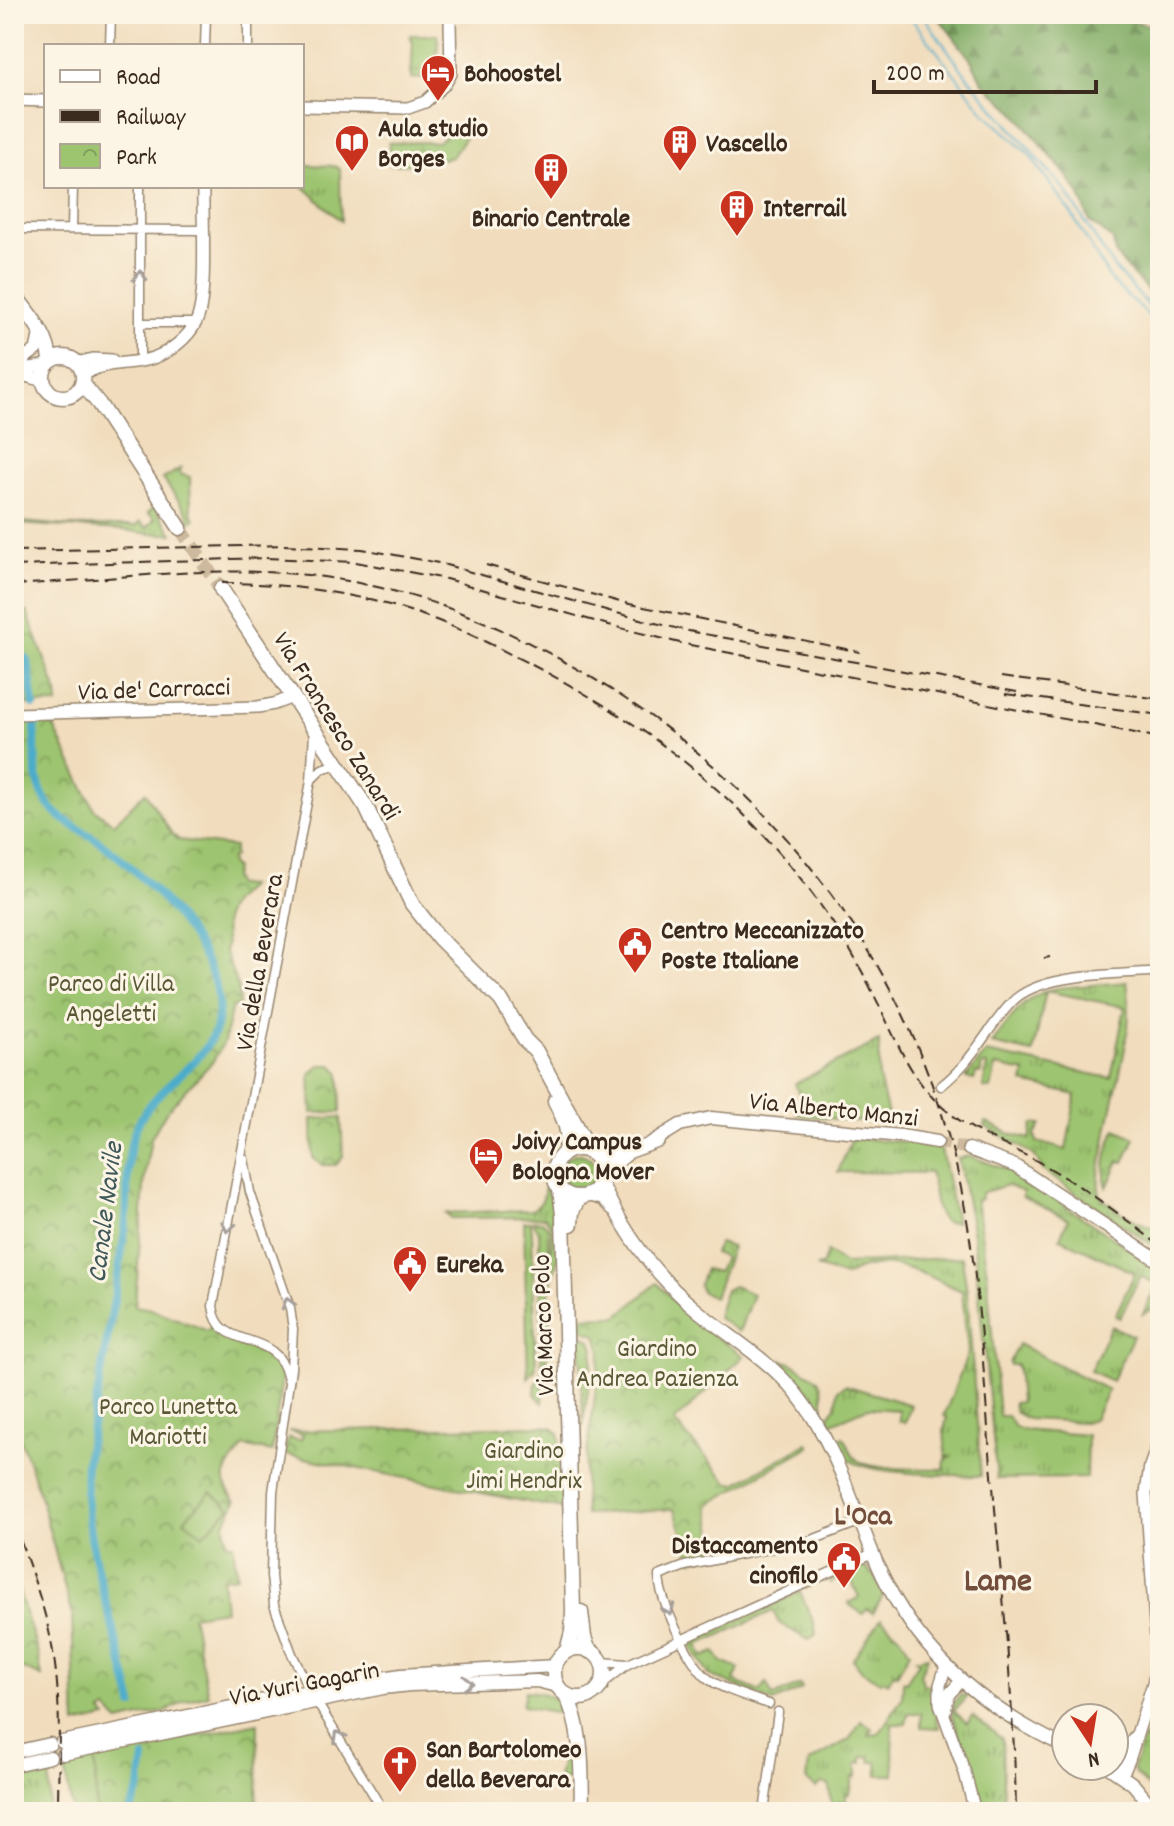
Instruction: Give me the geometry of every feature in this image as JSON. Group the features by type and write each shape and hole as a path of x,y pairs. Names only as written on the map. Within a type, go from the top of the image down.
{"main road":[{"path":"14,294 41,332 48,349 44,381 52,393 88,401 103,413"},
{"path":"41,332 76,370 180,528"},
{"path":"48,364 76,370"},
{"path":"70,395 76,370"},
{"name":"Via Francesco Zanardi","path":"221,589 338,764 378,830 412,904 439,938 501,1000 525,1040 536,1051 594,1154"},
{"name":"Via Francesco Zanardi","path":"525,1040 528,1055 566,1126 568,1142 564,1153"},
{"name":"Via Alberto Manzi","path":"602,1178 628,1153 701,1124 726,1120 937,1142"},
{"path":"615,1211 602,1199 571,1196 560,1189 554,1169 564,1153 575,1148 594,1154 615,1211 631,1238 682,1296 756,1354 794,1391 841,1472 873,1553 899,1602 931,1649 961,1681 1008,1717 1050,1739"},
{"path":"969,1149 1015,1166 1158,1263"},
{"name":"Via Alberto Manzi","path":"594,1154 628,1153"},
{"path":"584,1196 602,1178"},
{"name":"Via Marco Polo","path":"560,1189 573,1611 567,1651"},
{"name":"Via Marco Polo","path":"584,1196 571,1216 581,1611 589,1651"},
{"path":"581,1751 596,1690 604,1672 601,1662 589,1651 577,1649 567,1651 555,1666 554,1677 575,1714 581,1751 582,1812"},
{"name":"Via Yuri Gagarin","path":"14,1752 56,1749 415,1673 555,1666"},
{"name":"Via Yuri Gagarin","path":"314,1696 410,1685 537,1681 562,1691"},
{"path":"562,1691 578,1699 596,1690"},
{"name":"Via Yuri Gagarin","path":"14,1765 56,1749"},
{"path":"1129,1782 1156,1812"}],"street":[{"path":"110,44 111,14"},
{"path":"205,44 206,14"},
{"path":"248,14 248,44"},
{"path":"304,104 408,108 425,102 445,84 451,74 450,18"},
{"path":"14,100 44,101"},
{"path":"72,229 73,188"},
{"path":"140,188 140,361"},
{"path":"76,370 140,361 168,350 196,323 202,301 203,188"},
{"path":"14,229 202,230"},
{"path":"140,323 196,323"},
{"path":"14,366 36,350 41,332"},
{"path":"14,366 31,368 48,364"},
{"path":"14,373 44,381"},
{"name":"Via de' Carracci","path":"20,714 258,707 293,697"},
{"name":"Via della Beverara","path":"271,1349 225,1329 214,1312 311,781 312,726"},
{"path":"311,781 322,769 338,764"},
{"path":"941,1086 969,1061 1015,999 1033,987 1061,980 1160,971"},
{"name":"Via della Beverara","path":"243,1151 246,1179 290,1308 293,1339 273,1492 272,1586 279,1622 314,1696 384,1812"},
{"path":"233,1202 243,1197 253,1202"},
{"path":"271,1349 287,1348 293,1339"},
{"path":"271,1349 281,1359 288,1379"},
{"path":"1130,1743 1150,1698 1158,1667 1146,1493 1150,1466 1160,1438"},
{"path":"769,1704 709,1679 683,1640 661,1593 660,1575 685,1566 806,1541 861,1521"},
{"path":"596,1690 628,1664 873,1553"},
{"path":"601,1662 628,1664"},
{"path":"946,1666 939,1695 975,1812"},
{"path":"945,1716 948,1696 961,1681"},
{"path":"764,1812 778,1712"}],"green space":[{"path":"936,14 1097,14 1160,27 1160,303 1115,253 1113,240 1090,222 1079,193 1063,171 1013,110 983,83 971,60"},
{"path":"410,35 438,35 437,65 422,79 411,78 413,43"},
{"path":"458,128 469,131 452,157 390,165 389,143 437,142"},
{"path":"304,165 340,169 341,221 304,187"},
{"path":"181,468 180,474 190,477 191,512 195,519 190,522 187,512 163,479"},
{"path":"154,506 173,534 14,524 14,521 67,526 136,526 140,522 147,528 155,519 148,513"},
{"path":"14,600 19,600 19,610 27,612 57,692 58,704 26,705 25,685 14,661"},
{"path":"51,721 94,809 114,824 145,792 179,840 234,847 234,857 230,859 235,868 233,878 236,885 249,886 230,905 224,926 224,950 238,988 239,1006 232,1006 224,1042 213,1061 166,1112 151,1138 145,1173 135,1306 208,1331 212,1323 223,1338 273,1357 282,1377 272,1452 244,1446 226,1473 226,1486 236,1501 225,1523 227,1543 233,1543 237,1576 222,1578 225,1610 192,1615 208,1695 185,1701 167,1711 119,1722 107,1709 102,1712 107,1718 76,1725 72,1615 39,1492 14,1421 14,722"},
{"path":"1127,982 1126,1043 1108,1124 1099,1186 1102,1199 1132,1219 1160,1231 1160,1250 1044,1171 1034,1155 985,1126 986,1122 1010,1134 1030,1139 1033,1124 1041,1125 1035,1135 1037,1142 1066,1150 1076,1095 1023,1083 1025,1072 996,1066 991,1089 983,1088 987,1065 982,1065 980,1074 976,1073 974,1080 966,1078 986,1053 1111,1078 1125,1007 1046,991"},
{"path":"1046,991 1033,1053 992,1044 1019,1008"},
{"path":"879,1041 879,1078 888,1115 866,1122 796,1115 806,1108 795,1084"},
{"path":"320,1065 332,1065 340,1073 341,1112 312,1113 310,1074"},
{"path":"341,1117 343,1157 336,1165 323,1165 313,1158 312,1119"},
{"path":"1116,1129 1135,1138 1124,1162 1119,1161 1107,1187 1106,1158"},
{"path":"852,1138 905,1142 941,1149 956,1223 945,1222 938,1212 930,1173 838,1172"},
{"path":"578,1154 591,1159 596,1172 591,1185 578,1190 565,1185 560,1172 565,1159"},
{"path":"970,1156 1018,1174 1135,1253 1160,1275 1160,1304 1143,1314 1157,1284 1140,1276 1120,1318 1115,1316 1135,1273 1060,1238 1068,1219 1022,1197 1023,1192 1007,1185 981,1193 981,1199 976,1200 987,1273 999,1416 1007,1416 1015,1427 1022,1430 1087,1435 1086,1478 997,1479 973,1234 958,1158"},
{"path":"545,1178 556,1215 553,1217 557,1217 558,1257 551,1283 551,1226 545,1217 451,1218 446,1213 531,1210 542,1201"},
{"path":"533,1221 542,1221 548,1227 550,1337 543,1378 543,1403 535,1394 542,1371 539,1232"},
{"path":"524,1222 531,1222 532,1234 536,1369 528,1378"},
{"path":"719,1243 732,1247 714,1297 702,1292 699,1285 705,1269 718,1272 724,1257 714,1253"},
{"path":"827,1252 844,1264 962,1257 981,1476 877,1469 851,1461 842,1452 836,1441 843,1437 855,1458 861,1462 883,1467 944,1469 945,1460 951,1457 946,1456 944,1430 947,1417 944,1416 968,1353 962,1291 904,1267 876,1265 845,1276 816,1267 822,1266"},
{"name":"Giardino Andrea Pazienza","path":"657,1283 695,1322 744,1356 674,1422 729,1483 737,1483 808,1443 810,1446 708,1505 716,1549 706,1551 706,1557 692,1560 674,1509 585,1515 584,1476 601,1350 596,1335 580,1327 580,1317 618,1316"},
{"path":"733,1286 753,1294 739,1332 717,1317 725,1290"},
{"path":"1111,1326 1133,1336 1112,1381 1090,1371"},
{"path":"580,1334 591,1340 594,1349 583,1426"},
{"path":"1018,1344 1108,1390 1094,1419 1084,1422 1028,1419 1015,1412 1013,1403 1020,1402 1017,1365 1009,1363"},
{"path":"782,1360 817,1380 823,1393 823,1412"},
{"path":"845,1385 911,1405 905,1423 899,1421 899,1410 867,1408 828,1425 826,1419 836,1406 838,1390"},
{"name":"Giardino Jimi Hendrix","path":"552,1427 559,1433 563,1509 284,1454 288,1438 301,1440 303,1435 289,1431"},
{"path":"211,1492 230,1508 203,1535 184,1520"},
{"path":"862,1565 875,1576 884,1594 873,1613 867,1609 863,1614 850,1605 859,1597 849,1575 830,1583 828,1580"},
{"path":"14,1576 37,1650 42,1677 14,1665"},
{"path":"800,1592 814,1623 816,1634 809,1640 779,1623 773,1611 698,1645 703,1657 715,1652 722,1662 739,1669 734,1681 760,1692 766,1683 773,1697 800,1685 802,1689 773,1702 709,1675 689,1643"},
{"path":"881,1619 900,1636 910,1652 888,1683 880,1682 862,1671 853,1659"},
{"path":"928,1656 920,1674 924,1686 933,1685 939,1728 921,1727 921,1713 908,1713 906,1724 892,1724 894,1775 878,1775 877,1762 871,1762 870,1756 862,1757 862,1763 857,1763 857,1777 853,1777 846,1802 836,1802 835,1812 832,1812 829,1785 822,1783 816,1788 807,1781 809,1762 849,1740 861,1721 873,1728 869,1735 879,1734 902,1698 903,1681 906,1682 919,1662 916,1659"},
{"path":"525,1691 548,1696 562,1707 569,1725 570,1780 558,1778 568,1728 562,1727 564,1714 522,1706"},
{"path":"960,1695 967,1696 954,1711 967,1723 973,1716 1002,1739 1004,1812 983,1812 952,1713 954,1702"},
{"path":"258,1723 257,1812 96,1812 95,1756"},
{"path":"1160,1734 1160,1799 1135,1774 1133,1768 1144,1738"},
{"path":"95,1756 96,1812 73,1812 63,1763"},
{"path":"50,1765 49,1812 14,1812 14,1772"}],"waterway":[{"path":"908,14 984,112 1029,154 1071,213 1111,281 1160,326"},
{"path":"922,14 968,78 1065,190 1114,268 1160,318"},
{"name":"Canale Navile","path":"14,644 28,662 34,705"},
{"name":"Canale Navile","path":"35,721 36,771 45,799 63,818 118,856 170,908 199,948 209,968 219,1012 214,1032 204,1049 146,1109 132,1140 125,1230 86,1463 86,1494 94,1555 133,1705"},
{"name":"Canale Navile","path":"130,1812 140,1787 144,1758"}],"tunnel":[{"path":"180,528 221,589"},
{"path":"937,1142 969,1149"}],"railway":[{"path":"14,551 284,545 362,549 439,563 683,630 1017,692"},
{"path":"14,566 265,558 356,562 446,579 680,643 1160,738"},
{"path":"486,565 620,602 860,652"},
{"path":"14,585 202,572 278,573 357,583 439,605 517,637 627,700 690,746 747,797 799,853 844,913 884,977 917,1045 943,1117 962,1193 980,1328 1010,1682 1016,1812"},
{"path":"222,583 276,585 330,592 436,620 575,688 653,738 724,796 788,862 847,945 906,1061 933,1098 972,1128 1076,1184 1160,1246"},
{"path":"1001,677 1160,699"},
{"path":"1005,694 1160,715"},
{"path":"1044,958 1050,957"},
{"path":"14,1522 41,1602 53,1652 59,1712 58,1812"}],"place":[{"name":"Bohoostel","path":"438,103"},
{"name":"Aula studio Borges","path":"352,173"},
{"name":"Vascello","path":"680,173"},
{"name":"Binario Centrale","path":"551,201"},
{"name":"Interrail","path":"737,238"},
{"name":"Centro Meccanizzato Poste Italiane","path":"635,975"},
{"name":"Joivy Campus Bologna Mover","path":"486,1186"},
{"name":"Eureka","path":"410,1294"},
{"name":"Distaccamento cinofilo","path":"844,1590"},
{"name":"San Bartolomeo della Beverara","path":"400,1794"}],"district":[{"name":"L'Oca","path":"863,1514"},
{"name":"Lame","path":"998,1578"}],"park label":[{"name":"Parco di Villa Angeletti","path":"111,997"},
{"name":"Parco Lunetta Mariotti","path":"168,1420"}]}
